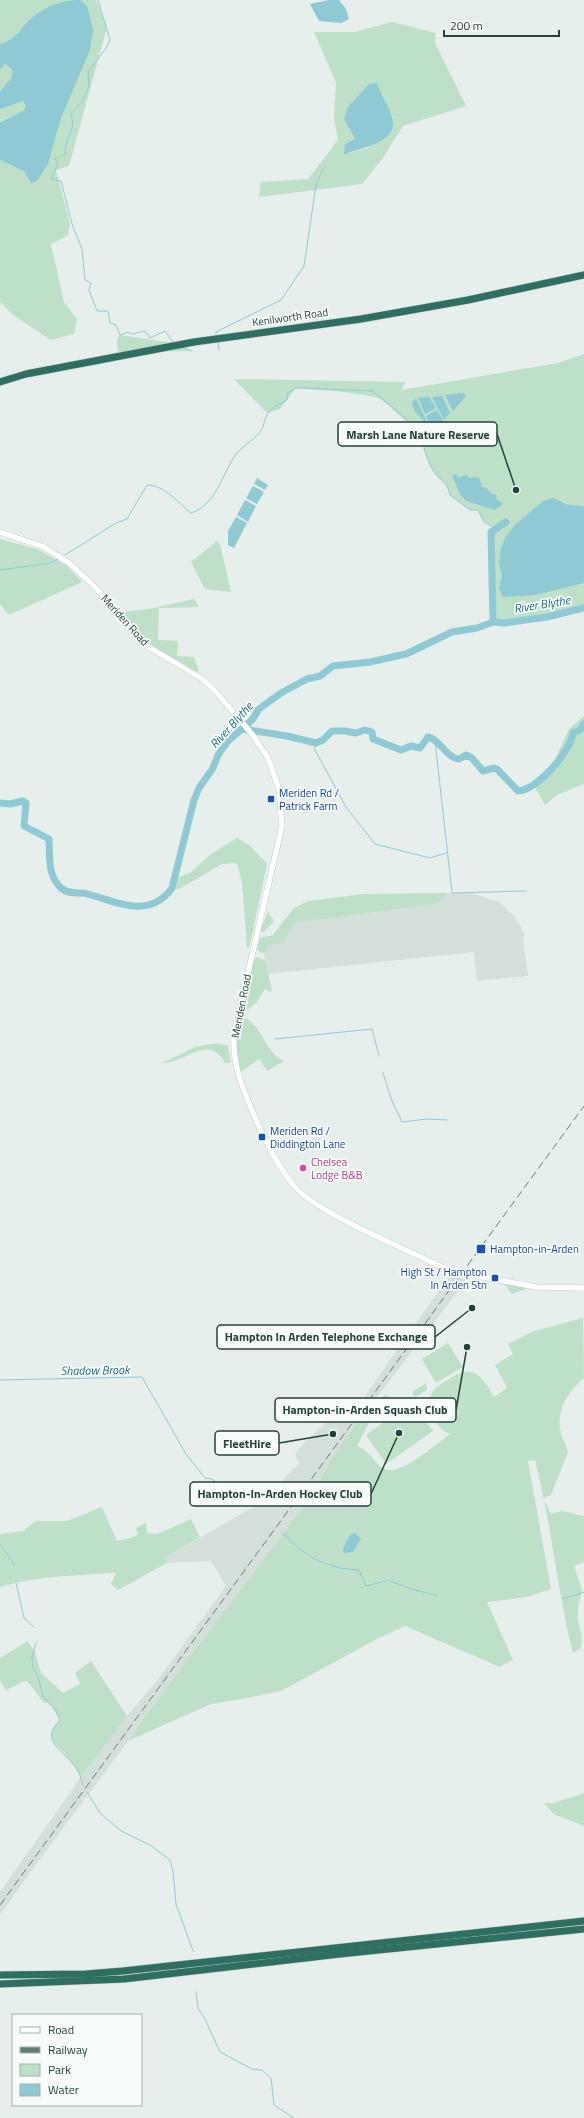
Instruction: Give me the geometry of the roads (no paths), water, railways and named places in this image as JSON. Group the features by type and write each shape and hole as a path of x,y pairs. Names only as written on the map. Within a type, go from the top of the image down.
{"highway":[{"name":"Kenilworth Road","path":"0,382 26,374 194,342 361,319 468,300 569,280 584,275"},
{"path":"0,1975 86,1974 122,1971 584,1921"},
{"path":"0,1984 124,1979 340,1954 584,1929"}],"main road":[{"name":"Meriden Road","path":"0,532 44,547 66,560 94,586 147,646 204,680 252,734 268,758 276,778 282,807 282,826 279,844 235,1025 234,1046 236,1068 243,1090 264,1136 278,1162 295,1187 323,1208 448,1270 536,1287 584,1288"}],"water":[{"path":"80,0 87,6 93,30 90,50 61,118 48,164 37,181 31,183 24,171 0,160 0,123 24,110 26,106 23,101 0,109 0,92 12,77 12,69 5,64 0,69 0,44 16,36 28,21 43,10 61,2"},
{"path":"329,0 339,0 346,9 349,19 341,23 319,21 310,4"},
{"path":"377,83 392,117 393,126 390,133 385,139 377,143 344,155 345,144 355,139 344,119 348,107 369,84"},
{"path":"464,393 466,396 453,411 445,395"},
{"path":"442,396 450,413 444,420 432,397"},
{"path":"429,397 436,408 425,414 418,398"},
{"path":"416,399 430,428 414,410 412,402"},
{"path":"437,410 443,421 432,427 426,416"},
{"path":"456,474 458,478 466,475 470,478 477,477 480,479 482,487 487,488 491,494 497,495 496,499 503,504 495,510 466,501 460,494 452,476"},
{"path":"257,478 268,485 265,490 254,484"},
{"path":"253,486 264,492 257,504 246,498"},
{"path":"553,498 568,505 584,506 584,583 535,595 503,597 499,588 502,576 499,563 501,548 505,538 515,525 543,501"},
{"path":"245,500 256,506 248,522 237,515"},
{"path":"236,517 247,523 234,548 228,545 228,531"},
{"path":"355,1533 361,1539 353,1552 344,1553 343,1548 350,1535"}],"waterway":[{"path":"98,0 110,40 107,47 88,72 89,86 82,102 71,114 73,125 66,145 65,154 55,159 58,163 51,179 61,181 72,224 82,249 85,280 91,283 89,290 97,311 108,311 110,323 116,325 120,335 128,332 132,334 145,331 150,338 165,331 173,342"},
{"path":"216,335 216,332 281,300 304,266 316,185 323,169"},
{"path":"218,342 219,350"},
{"path":"183,347 192,351"},
{"path":"65,555 116,523 127,519 147,485 165,491 191,513 200,509 213,496 237,453 263,428 267,414 272,409 287,400 288,393 296,388 373,391 405,418 411,426 418,429 429,463 435,473 446,485 450,495 470,510 478,510 484,522"},
{"path":"493,622 491,532 506,522"},
{"path":"0,570 51,563 58,559"},
{"name":"River Blythe","path":"0,803 10,804 23,801 26,803 24,826 49,839 51,871 57,883 64,890 88,894 132,906 153,904 163,898 172,888 194,800 199,788 213,768 218,755 228,741 252,720 259,709 281,693 307,679 320,676 333,666 370,662 406,654 452,632 477,628 493,622 504,623 547,617 584,608"},
{"path":"243,729 287,736 316,743 323,740 332,731 356,733 365,730 372,732 373,739 401,750 411,746 420,748 428,737 436,741 454,758 459,759 466,755 472,758 483,771 494,768 497,769 518,791 526,789 534,784 552,768 566,750 573,733 580,730 584,724"},
{"path":"435,741 452,893 526,891"},
{"path":"316,743 314,748 346,807 375,844 430,858 446,853"},
{"path":"275,1039 372,1029 379,1056"},
{"path":"383,1073 392,1101 402,1122 427,1119 447,1120"},
{"name":"Shadow Brook","path":"0,1380 142,1377 186,1454 205,1478 212,1479 226,1490"},
{"name":"Shadow Brook","path":"282,1533 314,1559 327,1564"},
{"path":"0,1544 15,1566"},
{"name":"Shadow Brook","path":"329,1564 339,1568 359,1570 366,1586 386,1581"},
{"name":"Shadow Brook","path":"388,1580 408,1588 438,1596"},
{"path":"16,1583 24,1618 33,1626"},
{"name":"Shadow Brook","path":"563,1599 584,1592"},
{"path":"36,1643 32,1657 33,1668 38,1677 43,1696 56,1711 60,1720 54,1727 52,1738 54,1743 76,1768 83,1785"},
{"path":"87,1792 100,1813 121,1831 150,1845 170,1860 173,1871 176,1904 193,1951"},
{"path":"196,1992 198,2008 205,2019 220,2052 252,2069 262,2070 271,2078 274,2105 294,2118"}],"railway":[{"path":"0,1905 584,1106"}],"place":[{"name":"Marsh Lane Nature Reserve","path":"516,490"},
{"name":"Meriden Rd / Patrick Farm","path":"271,799"},
{"name":"Meriden Rd / Diddington Lane","path":"262,1137"},
{"name":"Chelsea Lodge B&B","path":"303,1168"},
{"name":"Hampton-in-Arden","path":"481,1249"},
{"name":"High St / Hampton In Arden Stn","path":"495,1278"},
{"name":"Hampton In Arden Telephone Exchange","path":"472,1308"},
{"name":"Hampton-in-Arden Squash Club","path":"467,1347"},
{"name":"Hampton-In-Arden Hockey Club","path":"399,1433"},
{"name":"FleetHire","path":"333,1434"}]}
